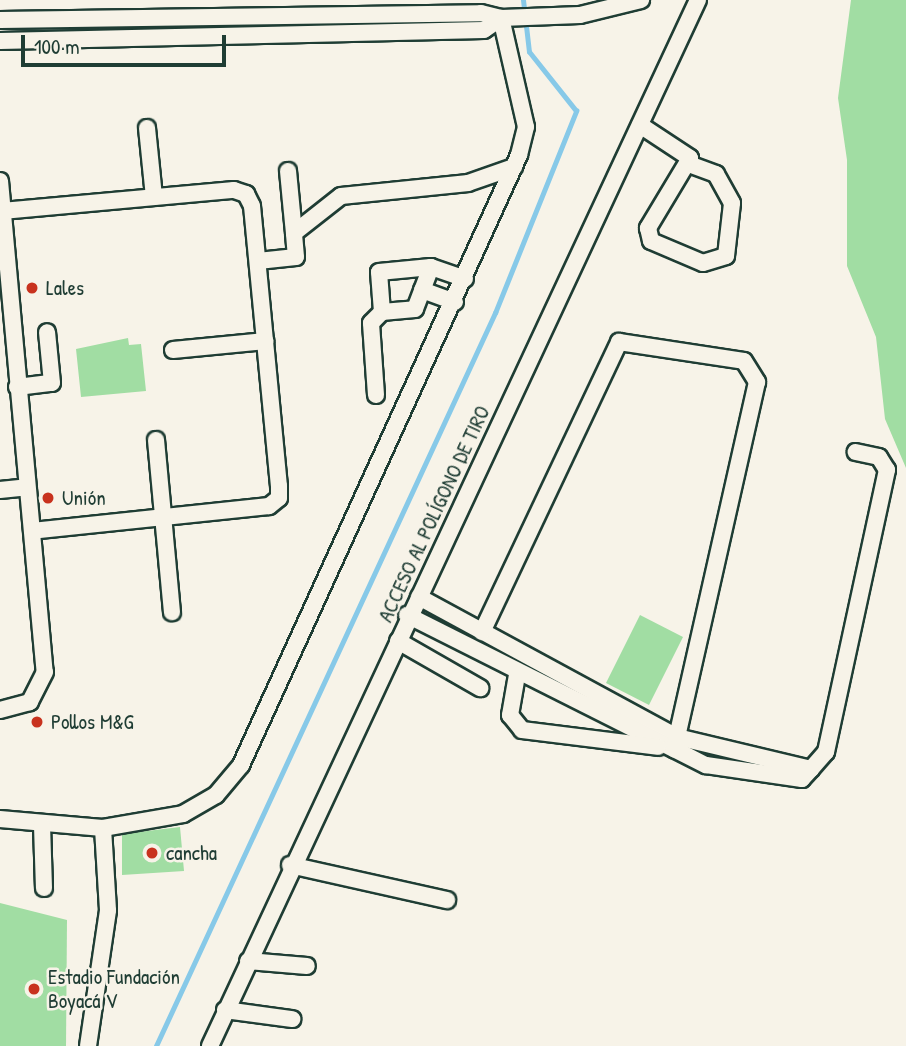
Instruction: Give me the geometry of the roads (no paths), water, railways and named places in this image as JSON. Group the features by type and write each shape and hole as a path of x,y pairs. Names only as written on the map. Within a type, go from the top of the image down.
{"street":[{"path":"0,20 481,13 504,18 641,0"},
{"name":"ACCESO AL POLÍGONO DE TIRO","path":"210,1046 290,865 398,641 407,615 419,597 698,0"},
{"path":"0,41 484,30 504,18"},
{"path":"0,819 42,825 103,828 183,814 216,795 241,765 455,302 514,167 526,127 504,18"},
{"path":"640,125 685,149 689,164 648,228 651,241 666,252 703,263 726,256 732,203 716,174 689,164"},
{"path":"147,128 154,197"},
{"path":"294,233 341,196 468,183 514,167"},
{"path":"258,261 296,257 288,171"},
{"path":"0,181 3,251 32,531 44,682 30,702 0,710"},
{"path":"2,211 154,197 246,194 258,261 279,498 269,506 32,531"},
{"path":"382,312 379,272 431,267 465,279"},
{"path":"376,395 371,323 382,312 415,309 431,267"},
{"path":"422,290 455,302"},
{"path":"17,387 52,383 47,332"},
{"path":"173,350 265,341"},
{"path":"482,632 619,342 744,362 757,382 676,743"},
{"path":"156,440 172,612"},
{"path":"517,675 510,715 522,730 676,743 811,769 826,752 887,470 879,457 856,452"},
{"path":"0,490 27,487"},
{"path":"419,597 676,743"},
{"path":"407,615 517,675 676,743"},
{"path":"398,641 480,688"},
{"path":"42,825 44,888"},
{"path":"88,1046 108,910 103,828"},
{"path":"290,865 447,900"},
{"path":"248,961 307,966"},
{"path":"225,1010 292,1019"}],"waterway":[{"path":"156,1046 495,313 576,111 529,52 523,0"}],"place":[{"name":"Lales","path":"32,288"},
{"name":"Unión","path":"48,498"},
{"name":"Pollos M&G","path":"37,722"},
{"name":"cancha","path":"152,853"},
{"name":"Estadio Fundación Boyacá V","path":"34,989"}]}
